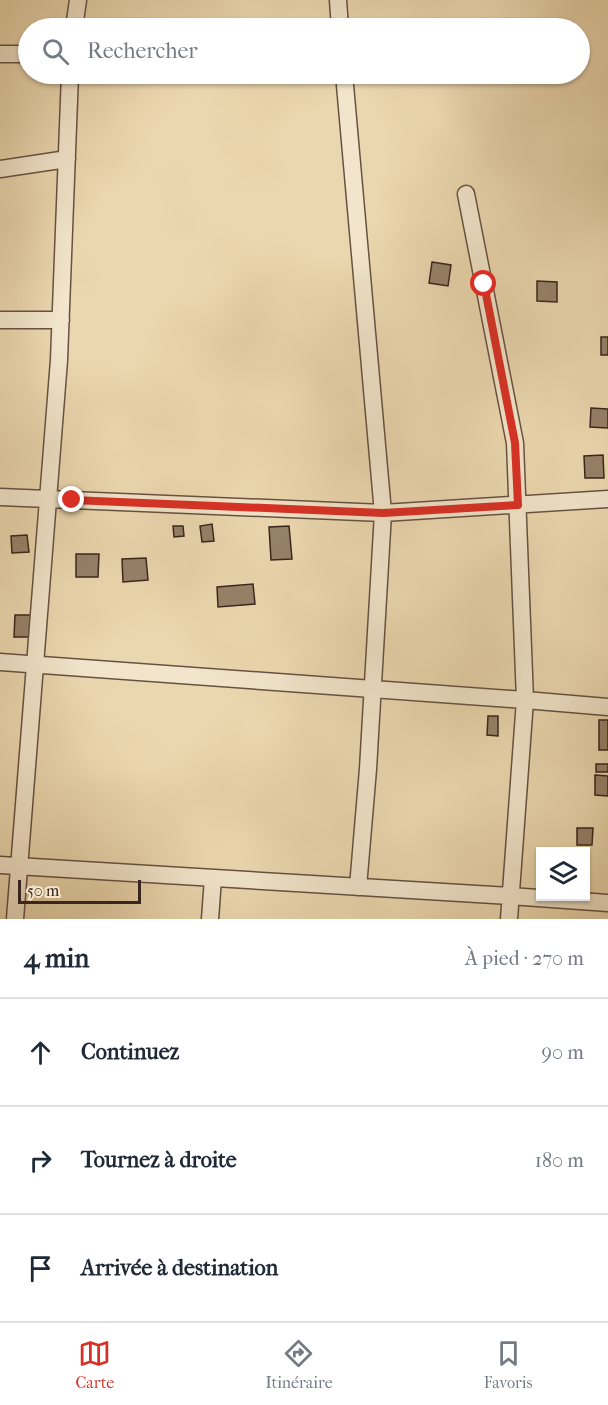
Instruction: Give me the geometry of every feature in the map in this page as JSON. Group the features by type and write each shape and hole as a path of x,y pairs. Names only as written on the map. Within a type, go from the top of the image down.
{"street":[{"path":"75,18 78,0"},
{"path":"338,0 339,18"},
{"path":"0,54 18,54"},
{"path":"15,919 59,360 70,84"},
{"path":"345,84 383,513 358,887"},
{"path":"0,169 67,159"},
{"path":"466,194 515,443 525,700 509,919"},
{"path":"0,320 61,320"},
{"path":"0,496 383,513 608,499"},
{"path":"0,663 373,688 608,707"},
{"path":"0,865 608,903"},
{"path":"210,919 213,878"}],"building":[{"path":"432,262 451,265 448,286 429,283"},
{"path":"537,281 557,282 557,302 537,301"},
{"path":"601,337 608,337 608,355 601,355"},
{"path":"591,408 608,409 608,428 590,427"},
{"path":"603,455 604,478 585,478 584,456"},
{"path":"212,524 214,541 202,542 200,526"},
{"path":"173,526 183,526 184,536 174,537"},
{"path":"289,526 292,559 271,560 269,527"},
{"path":"27,535 29,552 12,553 11,536"},
{"path":"76,554 99,554 98,577 76,577"},
{"path":"146,558 148,580 123,582 122,559"},
{"path":"253,584 255,604 218,607 217,587"},
{"path":"15,615 36,615 35,637 14,637"},
{"path":"488,716 498,716 498,736 487,735"},
{"path":"599,720 608,720 608,750 599,750"},
{"path":"596,764 608,764 608,772 596,772"},
{"path":"595,775 608,776 608,796 595,795"},
{"path":"577,828 593,828 592,845 577,845"}],"route":[{"path":"72,500 383,513 518,505 515,443 484,284"}]}
